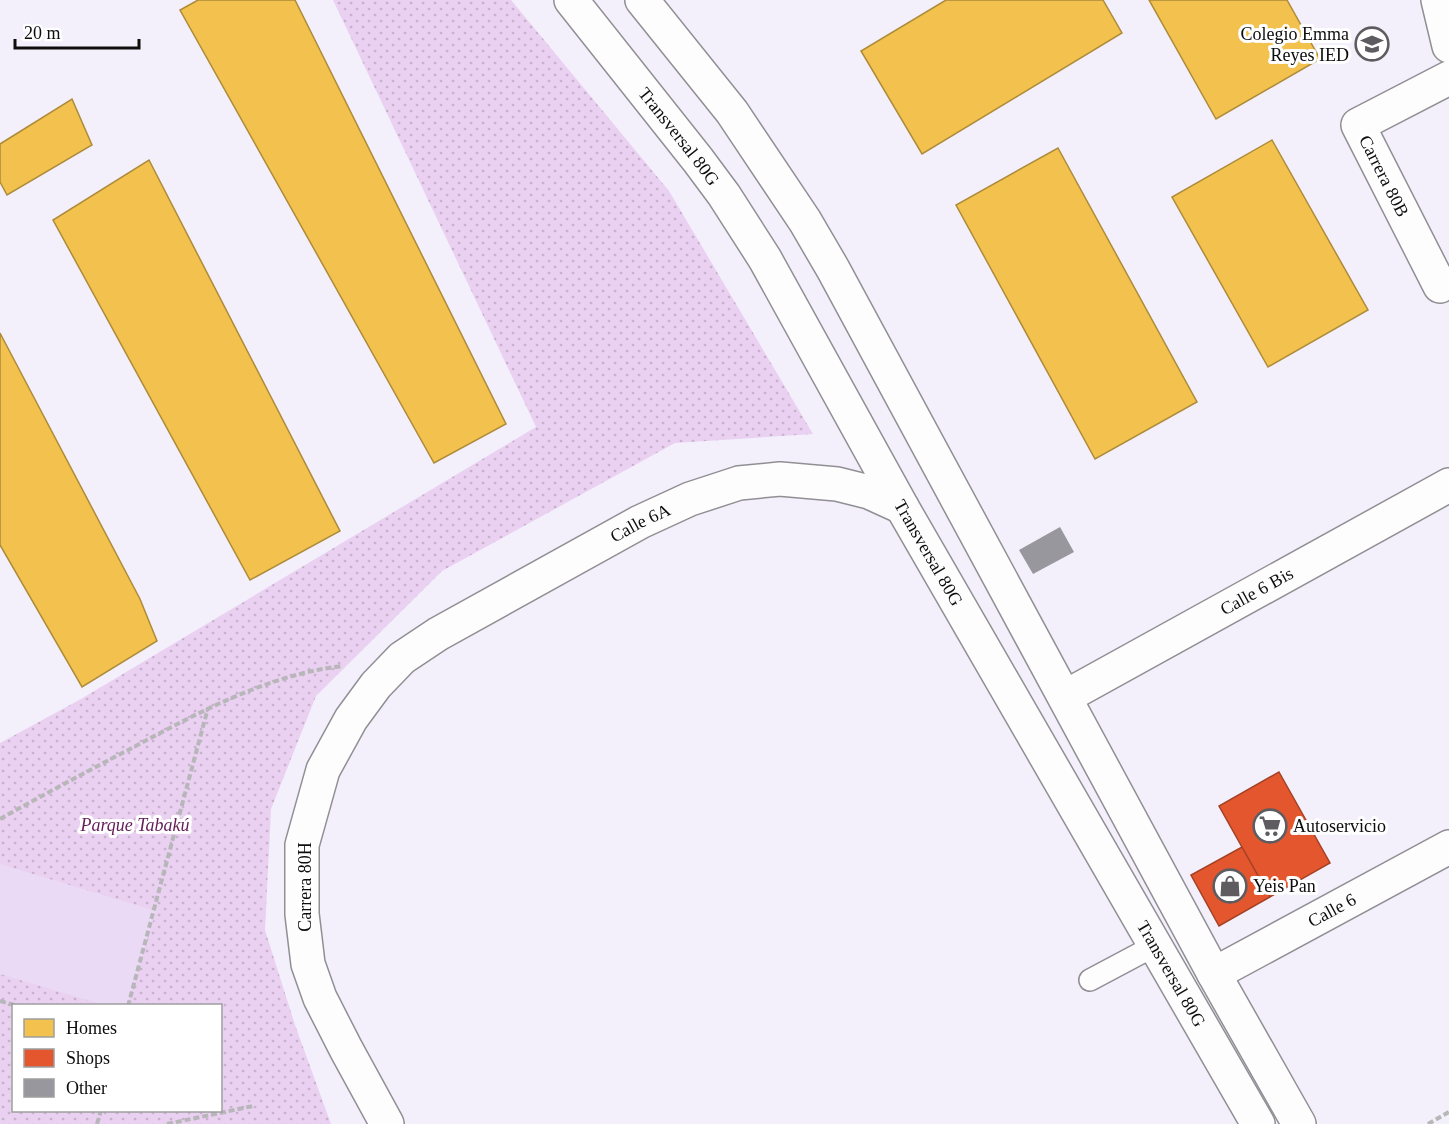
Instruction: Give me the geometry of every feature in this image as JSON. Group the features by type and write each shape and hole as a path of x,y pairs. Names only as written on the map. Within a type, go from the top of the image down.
{"street":[{"name":"Transversal 80G","path":"571,0 698,160 724,195 765,259 902,507 1258,1124"},
{"path":"642,0 732,112 805,221 1214,974 1299,1124"},
{"path":"1438,0 1449,46"},
{"name":"Carrera 80B","path":"1440,286 1358,125 1449,78"},
{"name":"Calle 6A","path":"402,658 438,634 640,522 690,498 739,483 780,479 837,484 869,492 902,507"},
{"name":"Calle 6 Bis","path":"1065,698 1449,485"},
{"name":"Carrera 80H","path":"387,1124 320,998 308,964 302,914 302,845 323,770 351,719 376,685 402,658"},
{"name":"Calle 6","path":"1214,974 1449,847"}],"lane":[{"path":"1090,980 1154,946"}],"path":[{"path":"0,819 208,708 275,682 326,668 402,658"},
{"path":"128,1004 208,708"},
{"path":"167,1124 253,1106"},
{"path":"1428,1124 1449,1112"}],"green space":[{"name":"Parque Tabakú","path":"333,0 511,0 669,191 813,434 675,443 442,571 316,696 271,809 265,930 295,1025 331,1124 0,1124 0,743 81,699 536,427"}],"shaded area":[{"path":"0,864 156,911 127,1004 101,1004 0,974"}],"building: Homes":[{"path":"198,0 295,0 506,424 434,463 180,10"},
{"path":"946,0 1103,0 1122,33 922,154 861,51"},
{"path":"1149,0 1287,0 1320,59 1216,119"},
{"path":"72,99 92,145 7,195 0,182 0,144"},
{"path":"1272,140 1368,310 1268,367 1172,197"},
{"path":"1058,148 1197,402 1095,459 956,205"},
{"path":"149,160 340,531 250,580 53,220"},
{"path":"0,333 140,599 157,641 82,687 0,545"}],"building: Shops":[{"name":"Autoservicio","path":"1279,772 1330,863 1270,897 1219,806"},
{"name":"Yeis Pan","path":"1242,847 1270,897 1219,926 1191,875"}],"building: Other":[{"path":"1060,527 1074,552 1033,574 1019,550"}],"place":[{"name":"Colegio Emma Reyes IED","path":"1372,44"},
{"name":"Autoservicio","path":"1270,826"},
{"name":"Yeis Pan","path":"1230,886"}]}
